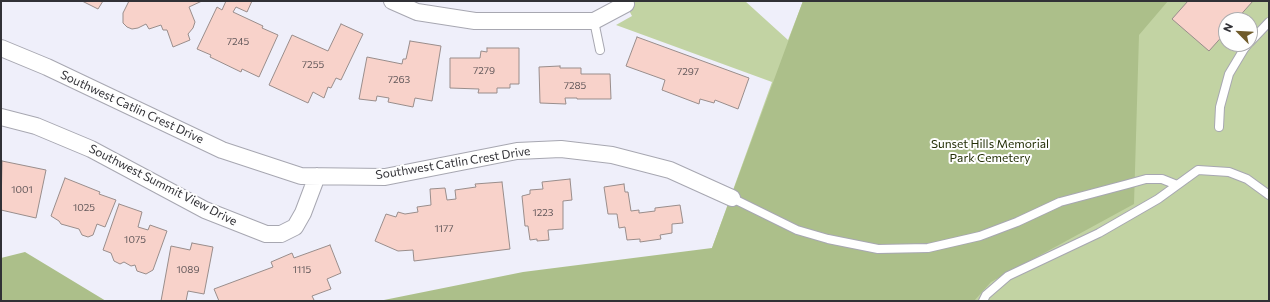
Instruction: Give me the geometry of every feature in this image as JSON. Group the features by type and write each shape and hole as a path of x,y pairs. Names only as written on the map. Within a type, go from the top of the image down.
{"street":[{"path":"392,1 417,12 475,21 594,21 626,4"},
{"name":"Southwest Catlin Crest Drive","path":"1,48 47,67 222,150 301,176 385,177 517,151 561,149 612,155 670,170 732,198"},
{"name":"Southwest Summit View Drive","path":"1,117 36,126 91,149 205,210 266,234 281,234 295,227 303,213 317,176"}],"lane":[{"path":"594,21 600,50"},
{"path":"1258,34 1269,22"},
{"path":"1219,127 1220,107 1229,74 1242,52"},
{"path":"983,301 986,295 1008,276 1099,233 1158,198 1198,170 1229,172 1247,179 1269,195"},
{"path":"732,198 797,230 828,239 878,249 928,248 980,236 1017,222 1060,202 1146,179 1162,180 1177,185"}],"green space":[{"name":"Sunset Hills Memorial Park Cemetery","path":"624,1 745,1 788,40 803,1 1269,1 1269,301 814,301 712,248 772,82 616,25 632,16"},
{"name":"Sunset Hills Memorial Park Cemetery","path":"803,1 1168,1 1139,35 1134,204 991,282 974,301 379,301 523,272 712,248"},
{"path":"25,252 106,301 1,301 1,258"}],"building":[{"path":"82,1 103,1 98,9"},
{"path":"129,1 202,1 189,7 195,22 193,28 188,34 190,40 173,47 167,30 163,30 161,25 149,29 146,24 132,29 123,23 123,13"},
{"path":"226,1 252,1 247,12 236,7 233,12 278,35 259,77 242,69 241,72 197,49 217,7 222,10"},
{"path":"1188,1 1253,1 1243,12 1218,12 1218,41 1209,51 1172,19"},
{"path":"341,24 363,34 341,80 336,78 331,88 328,87 324,98 313,92 308,103 269,85 292,35 328,51"},
{"path":"637,37 749,78 738,109 715,100 714,103 700,99 699,104 662,90 665,80 626,66"},
{"path":"410,41 441,46 432,101 415,98 413,107 388,102 389,98 377,96 376,101 359,99 367,57 402,64 403,59 406,59"},
{"path":"487,48 519,48 519,84 510,84 510,88 497,88 497,93 478,93 479,89 450,88 450,58 480,58 481,51 487,52"},
{"path":"560,66 560,68 581,68 581,74 610,74 611,99 565,98 566,104 540,103 539,67"},
{"path":"2,161 46,170 36,218 1,210"},
{"path":"65,178 100,192 99,194 116,200 105,227 97,224 93,235 88,237 82,235 79,229 61,224 51,216"},
{"path":"570,179 572,200 563,201 563,229 548,230 549,240 530,240 528,226 525,226 522,196 530,194 530,190 543,189 542,182"},
{"path":"502,182 510,249 414,261 413,250 398,251 375,241 386,214 396,217 398,212 405,214 418,212 417,207 431,205 430,189 445,188 447,200 456,199 455,190 476,187 475,184"},
{"path":"624,184 625,192 628,192 631,211 639,210 639,213 655,211 655,208 680,205 683,223 672,224 672,233 660,235 661,239 640,242 640,239 627,240 625,227 619,228 617,214 608,214 604,187"},
{"path":"119,204 142,212 138,227 148,230 150,225 167,231 153,270 146,274 137,271 135,265 131,266 124,262 120,264 114,261 111,253 103,250"},
{"path":"192,243 213,247 204,294 188,291 186,301 161,301 171,246 190,250"},
{"path":"330,245 341,273 327,279 331,289 312,296 314,300 219,301 214,289 273,267 271,262 292,253 294,258"}]}
